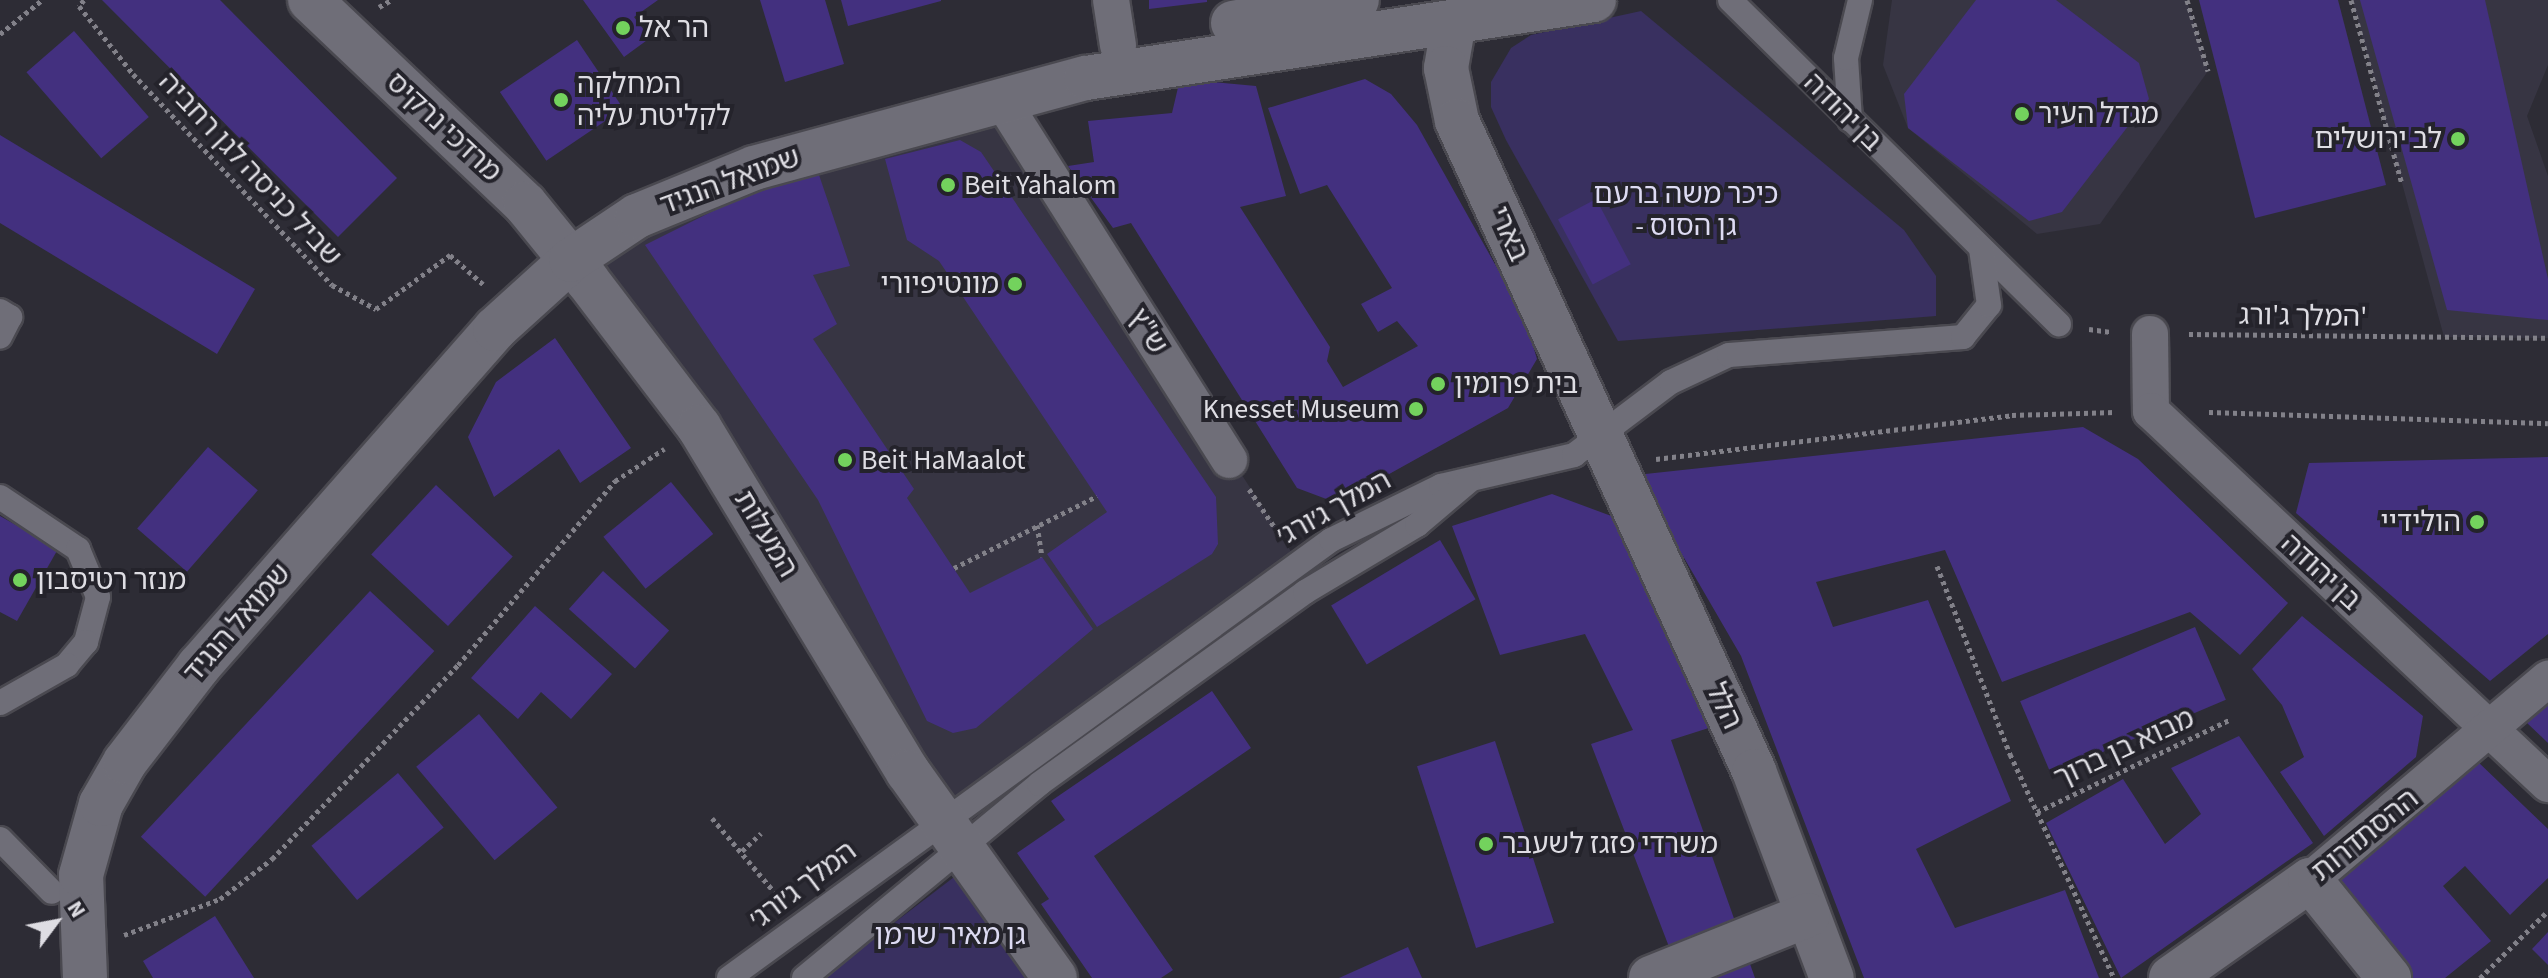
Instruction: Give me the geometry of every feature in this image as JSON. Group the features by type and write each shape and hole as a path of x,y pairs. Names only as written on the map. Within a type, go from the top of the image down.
{"street":[{"name":"מרדכי נרקיס","path":"310,0 563,250"},
{"path":"1111,0 1118,45"},
{"name":"שמואל הנגיד","path":"74,967 87,842 125,762 443,385 563,250 627,194 697,162 1118,45 1357,0"},
{"name":"שמואל הנגיד","path":"74,967 52,892 77,790 136,699 402,388 493,293 563,250 682,194 1001,99 1183,60 1458,11 1594,0"},
{"name":"בארי","path":"1458,11 1448,96 1601,440"},
{"name":"ש\"ץ","path":"1001,99 1229,460"},
{"name":"המעלות","path":"563,250 699,427 951,834 1055,978"},
{"path":"2150,334 2151,411"},
{"name":"בן יהודה","path":"2151,411 2548,784"},
{"name":"הלל","path":"1601,440 1754,771 1832,978"},
{"name":"ההסתדרות","path":"2171,978 2310,880 2491,732 2548,679"},
{"path":"2310,880 2389,978"},
{"path":"1651,978 1808,915"}],"lane":[{"name":"בן יהודה","path":"1730,0 2059,324"},
{"path":"1850,120 1846,58 1860,0"},
{"name":"המלך ג׳ורג׳","path":"729,978 800,924 951,834 1297,561 1393,507 1473,477 1541,466 1601,440 1671,382 1729,355 1963,337 1989,305 1981,249"},
{"path":"0,311 10,317 0,337"},
{"path":"804,978 951,834 1242,636 1417,525 1473,477"},
{"path":"0,497 78,549 98,597 86,642 67,665 0,703"},
{"path":"0,839 52,892"}],"path":[{"path":"0,34 42,0"},
{"name":"שביל כניסה לגן רחביה","path":"84,0 79,6 133,74 332,285 376,309 450,255 493,293"},
{"path":"2187,0 2208,71"},
{"path":"2351,0 2402,184"},
{"name":"המלך ג'ורג'","path":"2059,324 2150,334 2548,338"},
{"path":"1644,461 2012,415 2151,411 2548,423"},
{"path":"74,967 220,899 272,859 458,665 615,481 699,427"},
{"path":"1229,460 1297,561"},
{"path":"954,568 1097,496"},
{"path":"1037,525 1042,557"},
{"path":"1937,566 2037,812 2114,978"},
{"name":"מבוא בן ברוך","path":"2037,812 2229,720"},
{"path":"712,818 800,924"},
{"path":"742,851 761,833"},
{"path":"2480,978 2548,911"}],"shaded area":[{"name":"מגדל העיר","path":"1892,0 2187,0 2208,71 2100,224 2037,234 1908,128 1883,65"},
{"name":"לב ירושלים","path":"2352,0 2548,0 2548,65 2527,116 2548,176 2548,338 2444,337"},
{"path":"1001,99 1297,561 941,821 571,260"}],"green space":[{"name":"כיכר משה ברעם - גן הסוס","path":"1641,11 1904,230 1936,276 1936,316 1618,341 1506,140 1491,107 1491,82 1511,48 1531,35"},
{"name":"גן מאיר שרמן","path":"958,874 1036,978 822,978"}],"building":[{"path":"102,0 220,0 397,178 338,237"},
{"name":"הר אל","path":"583,0 658,0 634,17 650,38 624,57"},
{"path":"760,0 825,0 844,64 785,82"},
{"path":"841,0 941,0 941,1 848,26"},
{"path":"1149,0 1207,0 1207,2 1149,9"},
{"name":"מגדל העיר","path":"1976,0 2056,0 2139,63 2149,99 2062,212 2029,221 1908,128 1904,94"},
{"path":"2199,0 2338,0 2386,185 2255,218"},
{"name":"לב ירושלים","path":"2360,0 2485,0 2548,279 2548,320 2447,310"},
{"path":"74,31 149,117 101,158 26,72"},
{"name":"המחלקה לקליטת עליה","path":"577,40 623,109 546,161 500,92"},
{"path":"1180,79 1256,86 1286,196 1240,207 1330,347 1327,361 1343,387 1418,346 1397,321 1378,332 1361,304 1392,288 1327,185 1300,194 1268,108 1365,79 1391,94 1417,125 1524,316 1537,359 1508,408 1337,503 1297,488 1131,223 1113,228 1068,166 1094,162 1088,121 1172,113"},
{"path":"0,135 255,289 217,354 0,223"},
{"path":"960,140 981,152 1216,497 1218,544 1212,554 1097,627 1047,554 1107,512 939,261 907,240 885,159"},
{"name":"Beit HaMaalot","path":"818,172 850,266 813,275 837,324 813,339 914,489 907,498 970,593 1042,557 1093,629 976,728 953,733 927,721 818,500 645,245 739,198"},
{"path":"1596,199 1631,264 1593,285 1558,219"},
{"path":"555,338 631,448 580,483 559,449 494,497 468,437 496,382"},
{"path":"2083,427 2138,459 2288,603 2240,655 2190,612 2002,682 1945,550 1816,582 1833,627 1928,600 2011,801 1916,849 1955,928 2065,890 2099,978 1864,978 1741,656 1636,475"},
{"path":"208,447 258,490 187,572 137,529"},
{"path":"2548,457 2548,634 2490,681 2296,513 2309,463"},
{"path":"671,482 713,534 646,589 603,537"},
{"path":"436,485 513,557 448,626 371,554"},
{"path":"1552,494 1614,517 1715,726 1671,740 1755,978 1681,978 1591,744 1633,730 1585,634 1500,655 1452,526"},
{"name":"מנזר רטיסבון","path":"0,516 58,549 17,621 0,612"},
{"path":"1440,540 1476,599 1367,665 1331,605"},
{"path":"603,571 669,631 635,668 569,609"},
{"path":"370,591 434,651 205,897 141,837"},
{"path":"535,606 612,674 571,719 541,692 518,719 471,678"},
{"path":"2302,616 2423,716 2416,757 2324,836 2280,772 2304,757 2282,705 2252,669"},
{"path":"2195,627 2226,700 2051,774 2020,701"},
{"path":"1212,691 1251,748 1094,856 1173,970 1161,978 1092,978 1041,904 1049,899 1017,853 1065,820 1051,801"},
{"path":"2548,699 2548,743 2525,721"},
{"path":"479,714 557,807 495,860 416,767"},
{"path":"2239,736 2313,843 2121,978 2046,823 2123,779 2165,844 2201,814 2171,768"},
{"name":"משרדי פזגז לשעבר","path":"1495,741 1554,923 1476,948 1417,766"},
{"path":"2476,760 2548,829 2548,878 2510,915 2465,866 2443,886 2491,941 2445,978 2412,978 2336,884"},
{"path":"398,773 444,827 357,900 311,846"},
{"path":"215,916 254,978 153,978 143,961"},
{"path":"2548,932 2548,965 2532,949"},
{"path":"1408,947 1422,978 1339,978"}],"place":[{"name":"הר אל","path":"623,28"},
{"name":"המחלקה לקליטת עליה","path":"561,100"},
{"name":"מגדל העיר","path":"2022,114"},
{"name":"לב ירושלים","path":"2458,139"},
{"name":"Beit Yahalom","path":"948,185"},
{"name":"מונטיפיורי","path":"1015,284"},
{"name":"בית פרומין","path":"1438,384"},
{"name":"Knesset Museum","path":"1416,409"},
{"name":"Beit HaMaalot","path":"845,460"},
{"name":"הולידיי","path":"2477,522"},
{"name":"מנזר רטיסבון","path":"20,580"},
{"name":"משרדי פזגז לשעבר","path":"1486,844"}]}
